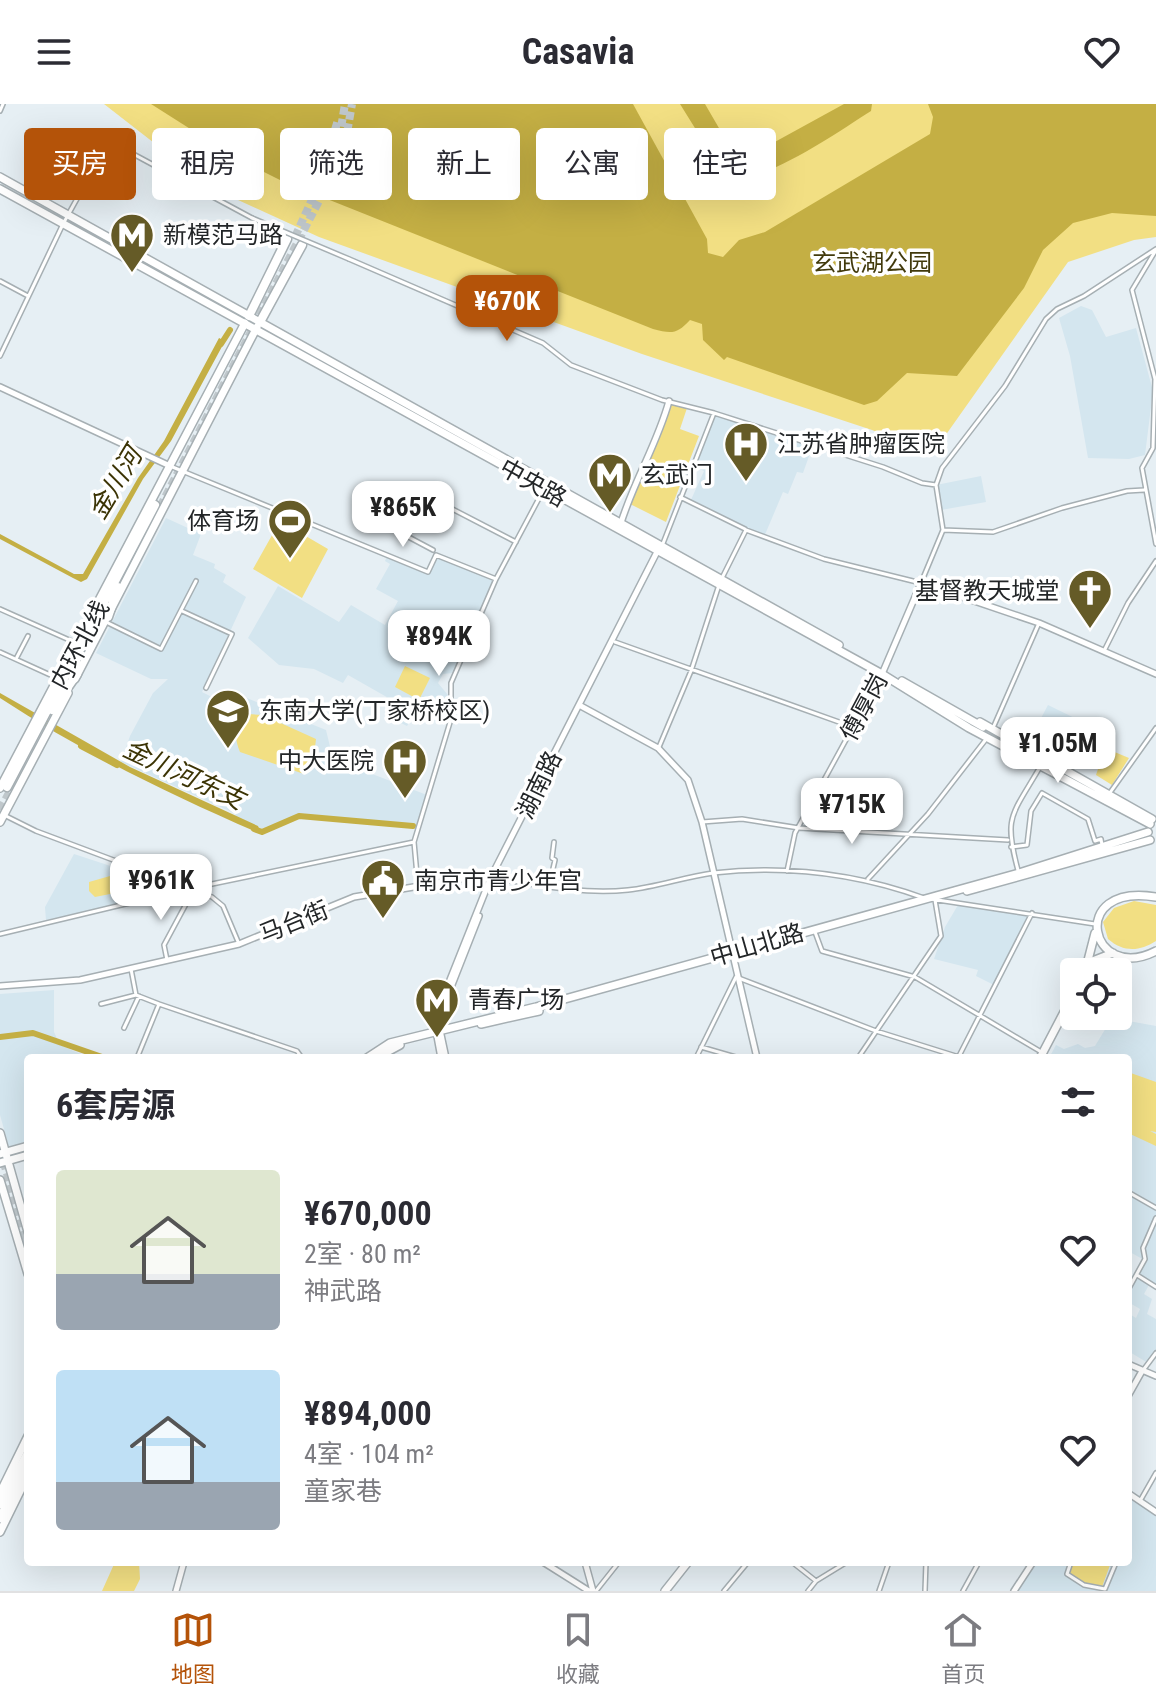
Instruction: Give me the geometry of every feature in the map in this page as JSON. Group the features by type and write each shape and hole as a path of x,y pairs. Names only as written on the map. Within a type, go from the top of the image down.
{"highway":[{"path":"247,321 287,239"},
{"path":"258,326 302,245"},
{"path":"257,301 270,307"},
{"name":"内环北线","path":"6,788 50,711 157,506"},
{"path":"91,617 115,586"},
{"path":"107,619 115,586"},
{"name":"内环北线","path":"50,711 53,698 115,586"},
{"path":"53,698 64,666"},
{"path":"50,711 77,674"},
{"path":"6,1495 24,1454"},
{"path":"0,1518 13,1470"},
{"path":"6,1495 24,1471"},
{"path":"6,1495 24,1480"}],"main road":[{"name":"中央路","path":"0,177 247,321"},
{"name":"中央路","path":"0,189 258,326 986,731 1109,794 1152,829"},
{"path":"50,711 57,678 247,321"},
{"name":"中央路","path":"258,326 544,489 620,526"},
{"path":"77,674 258,326"},
{"path":"234,346 239,343 247,349"},
{"name":"中央路","path":"883,673 940,703 1152,829"},
{"path":"6,788 9,770 38,733"},
{"path":"1,816 38,733"},
{"name":"中山北路","path":"373,1054 390,1043 935,900 1103,848 1152,829"},
{"name":"中山北路","path":"733,954 924,898 1019,875 1152,829"},
{"path":"1091,958 1100,912 1118,898 1135,895 1156,897"},
{"path":"1096,927 1100,943 1113,953 1136,958 1155,953"},
{"path":"1100,958 1113,953"},
{"path":"1043,1054 1060,1021"},
{"name":"中山北路","path":"388,1054 437,1033"},
{"path":"0,1133 3,1157 24,1220"},
{"path":"3,1157 24,1148"},
{"path":"3,1157 24,1155"},
{"path":"0,1180 24,1261"},
{"path":"13,1470 24,1452"},
{"path":"0,1532 24,1484"},
{"path":"665,1591 685,1566"}],"street":[{"path":"0,111 3,104"},
{"path":"0,356 67,215 109,141 252,218 543,343 571,365 669,401 728,416 922,483 936,485"},
{"path":"921,583 943,530 936,485 942,468 1005,386 1052,312 1084,296 1156,250"},
{"path":"1156,250 1132,290 1155,379 1153,448 1142,468 1156,544"},
{"path":"0,281 29,297"},
{"path":"0,387 157,461 428,572 436,555 496,579"},
{"path":"620,526 669,401"},
{"path":"660,549 714,413"},
{"path":"406,485 516,542"},
{"path":"418,886 414,842 451,719 451,683 496,579 544,489"},
{"path":"943,530 993,532 1062,508 1127,491 1144,490"},
{"path":"680,497 746,530 824,559 921,583 1039,623 1156,674"},
{"path":"386,525 433,550"},
{"path":"658,748 691,671 720,582 746,530"},
{"name":"湖南路","path":"581,705 660,549"},
{"name":"湖南路","path":"437,1033 444,1005 493,878 660,549"},
{"path":"1104,651 1128,603 1156,561"},
{"path":"107,619 161,649 196,581"},
{"name":"傅厚岗","path":"787,871 792,843 883,673 921,583"},
{"path":"0,609 76,643"},
{"path":"182,611 232,634 206,688"},
{"path":"868,879 907,836 986,731 1039,623"},
{"path":"17,657 28,636"},
{"path":"615,642 853,727"},
{"path":"0,652 17,657 57,678"},
{"path":"581,705 658,748 688,780 702,822 756,1054"},
{"path":"1109,794 1156,728"},
{"path":"1019,875 1008,840 1012,818 1041,765"},
{"path":"1011,847 1027,845 1031,811 1045,793 1088,819 1095,841 1101,839 1103,848"},
{"path":"1,816 212,897 223,906 239,944"},
{"path":"702,822 742,819 799,828 1008,840"},
{"path":"0,934 414,842"},
{"path":"549,886 555,860 552,858 554,842"},
{"path":"493,878 549,886 627,890 712,873 787,871 868,879 924,898 1032,913 1096,927"},
{"name":"马台街","path":"0,986 80,980 131,969 239,944 354,897 479,876 493,878"},
{"path":"167,961 164,945 190,890"},
{"path":"861,1054 941,936 935,900"},
{"path":"960,1054 1032,913"},
{"path":"815,932 822,951 915,977 981,1014 1039,1054"},
{"path":"124,1028 137,995 131,969"},
{"path":"736,977 876,1031 946,1054"},
{"path":"698,1054 736,977"},
{"path":"101,1004 137,995 299,1054"},
{"path":"139,1054 159,1004"},
{"path":"437,1033 442,1054"},
{"path":"701,1047 725,1054"},
{"path":"1132,1194 1156,1208"},
{"path":"1132,1283 1156,1218"},
{"path":"1137,1275 1156,1287"},
{"path":"1132,1389 1156,1353"},
{"path":"1132,1366 1156,1376"},
{"path":"1140,1501 1156,1473"},
{"path":"1132,1496 1156,1512"},
{"path":"176,1591 183,1566"},
{"path":"550,1566 593,1591"},
{"path":"586,1566 593,1591"},
{"path":"593,1591 615,1566"},
{"path":"724,1591 745,1566"},
{"path":"797,1566 816,1581"},
{"path":"808,1591 816,1581 840,1566"},
{"path":"879,1591 888,1566"},
{"path":"925,1591 926,1566"},
{"path":"963,1591 977,1566"},
{"path":"1014,1591 1030,1566"},
{"path":"1070,1566 1067,1574 1084,1585 1105,1589 1115,1566"}],"shaded area":[{"path":"151,104 633,104 646,128 536,128 536,200 648,200 648,131 664,161 664,200 686,200 707,239 708,253 723,257 739,240 765,232 930,134 933,117 928,104 1156,104 1156,216 1112,213 1073,223 1043,250 1024,288 957,376 907,373 877,401 864,405 727,357 724,360 703,340 702,324 690,320 674,332 653,329 330,200 392,200 392,128 280,128 280,180 264,172 264,128 189,128"},
{"path":"680,104 705,104 719,128 695,128"},
{"path":"844,104 872,104 871,111 776,167 776,141"},
{"path":"1081,306 1092,310 1106,337 1136,328 1153,391 1145,455 1129,459 1088,458 1070,356 1059,318"},
{"path":"219,338 225,341 171,441 143,479 87,579 81,582 0,539 0,534 74,574 83,574 138,478 164,441"},
{"name":"江苏省肿瘤医院","path":"714,413 813,445 803,473 797,472 788,494 783,492 764,537 690,502 704,471 693,466"},
{"path":"981,476 986,502 941,510 936,485"},
{"path":"166,518 201,534 193,555 215,564 214,568 226,575 223,582 246,597 202,692 212,697 232,692 326,730 333,759 427,795 418,825 398,827 299,816 262,832 233,820 236,814 121,762 130,736 153,693 168,679 151,679 96,653"},
{"path":"387,556 428,573 437,557 494,581 452,673 443,674 438,683 448,695 447,716 420,704 407,726 385,715 392,700 348,675 343,683 314,669 279,665 248,638 278,586 339,622 351,605 385,625 398,601 376,589 390,564 385,561"},
{"path":"0,693 130,767 258,826 261,834 160,788 95,754 31,718 0,698"},
{"path":"1048,705 1093,727 1073,763 1031,737"},
{"path":"74,854 138,875 142,900 46,920 45,907"},
{"path":"958,905 1029,916 994,985 976,976 978,970 934,959 945,927"},
{"path":"54,990 54,1032 60,1045 81,1054 24,1054 24,1142 9,1147 0,1115 0,994"},
{"path":"1132,1022 1156,1026 1156,1286 1150,1283 1144,1294 1152,1299 1147,1314 1156,1319 1156,1352 1148,1363 1132,1353 1132,1316 1136,1318 1140,1309 1132,1304 1132,1287 1146,1261 1132,1253 1132,1054 1051,1054 1056,1045 1064,1049 1078,1044 1085,1048 1095,1046 1105,1030 1132,1030"},
{"path":"1132,1499 1156,1515 1156,1591 1016,1591 1032,1566 1132,1566"}],"green space":[{"name":"玄武湖公园","path":"104,104 1156,104 1156,237 1134,240 1068,262 945,436 934,446 919,449 872,430 642,354 319,237 238,200 264,200 264,128 152,128 152,141"},
{"path":"671,403 687,408 680,429 699,436 666,522 630,504"},
{"name":"体育场","path":"280,521 328,549 302,598 253,569"},
{"path":"405,666 430,678 419,700 395,687"},
{"path":"248,714 263,715 316,739 314,756 304,774 240,752 236,732"},
{"path":"1105,748 1129,758 1112,785 1096,775"},
{"path":"124,872 131,874 135,889 95,897 89,891 89,882"},
{"path":"1134,901 1156,905 1156,941 1131,949 1108,939 1103,922 1114,908"},
{"path":"1132,1073 1156,1082 1156,1132 1150,1131 1156,1134 1156,1146 1132,1135"},
{"path":"113,1566 139,1566 140,1579 134,1591 102,1591"},
{"path":"1071,1566 1110,1566 1102,1587 1085,1585 1068,1574"}],"waterway":[{"name":"金川河","path":"221,344 230,330"},
{"name":"金川河东支","path":"81,746 117,765"},
{"name":"金川河东支","path":"254,829 262,832 299,816 413,826"},
{"path":"0,1037 33,1033 93,1054"}],"tunnel":[{"path":"295,237 339,140 345,104"},
{"path":"160,507 320,199 347,133 352,104"},
{"path":"336,128 338,120"},
{"path":"981,730 1008,745"},
{"path":"0,810 11,789"},
{"path":"0,1150 24,1231"},
{"path":"21,1238 24,1248"}],"place":[{"name":"新模范马路","path":"132,274"},
{"name":"江苏省肿瘤医院","path":"746,483"},
{"name":"玄武门","path":"610,514"},
{"name":"体育场","path":"290,560"},
{"name":"基督教天城堂","path":"1090,630"},
{"name":"东南大学(丁家桥校区)","path":"228,750"},
{"name":"中大医院","path":"405,800"},
{"name":"南京市青少年宫","path":"383,920"},
{"name":"青春广场","path":"437,1039"}]}
